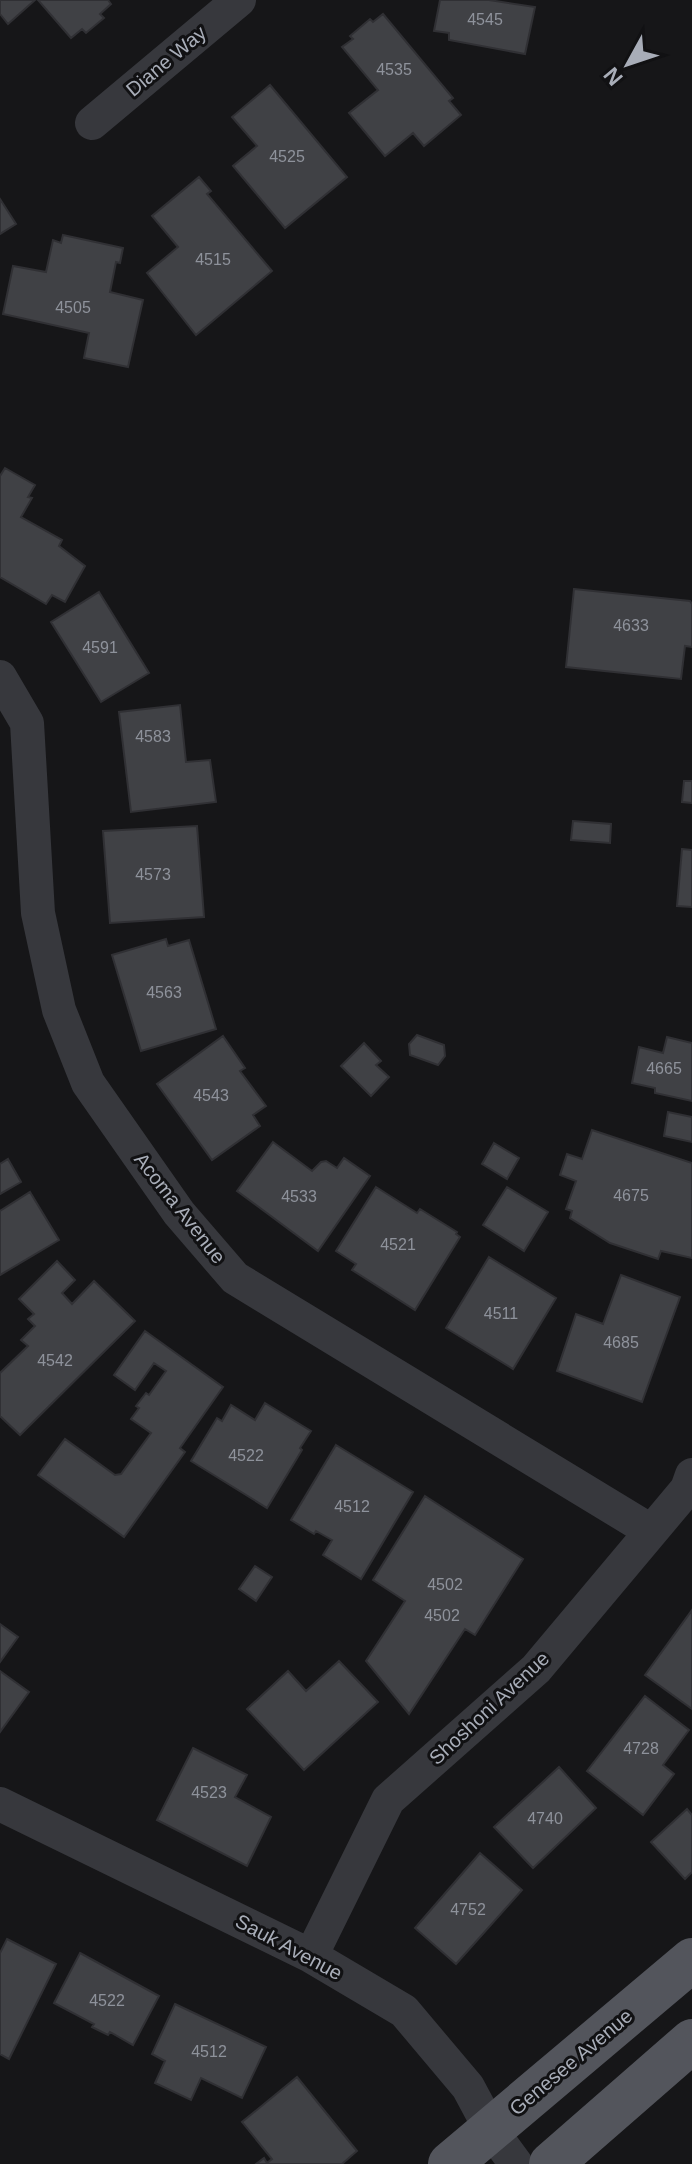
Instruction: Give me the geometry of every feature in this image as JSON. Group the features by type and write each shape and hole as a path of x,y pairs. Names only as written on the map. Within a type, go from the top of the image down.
{"main road":[{"name":"Genesee Avenue","path":"450,2164 504,2147 692,1960"},
{"path":"551,2164 692,2041"}],"street":[{"name":"Diane Way","path":"92,123 239,0"},
{"name":"Acoma Avenue","path":"0,677 27,723 38,913 59,1010 88,1083 179,1213 235,1278 651,1531"},
{"name":"Shoshoni Avenue","path":"311,1956 388,1800 536,1669 687,1489 692,1475"},
{"name":"Sauk Avenue","path":"0,1804 311,1956 404,2011 468,2087 504,2147"}],"building":[{"path":"0,0 35,0 8,24 0,14"},
{"path":"38,0 108,0 111,4 100,14 104,18 86,33 82,29 71,38"},
{"path":"440,0 489,0 535,7 525,54 449,40 449,33 434,31"},
{"path":"383,14 453,98 449,101 461,115 424,146 413,133 385,156 349,113 378,90 342,47 370,19 373,22"},
{"path":"270,85 347,177 285,228 233,166 257,146 232,117"},
{"path":"199,177 211,191 207,194 272,271 196,335 147,273 178,247 152,216"},
{"path":"0,199 16,224 0,234"},
{"path":"63,235 123,248 120,263 116,262 110,292 143,300 128,367 84,358 89,333 3,314 13,266 46,272 53,240 61,243"},
{"path":"5,468 35,485 28,497 32,498 21,517 62,540 59,546 85,566 65,602 52,595 46,604 0,577 0,476"},
{"path":"574,589 690,601 692,647 685,646 681,679 566,667"},
{"path":"99,592 149,673 101,702 51,622"},
{"path":"180,705 186,762 210,760 216,802 131,812 119,712"},
{"path":"684,781 692,781 692,803 682,802"},
{"path":"573,821 611,824 610,843 571,840"},
{"path":"197,826 204,917 110,923 103,831"},
{"path":"682,849 692,850 692,907 677,906"},
{"path":"166,939 168,946 189,940 216,1029 141,1051 112,955"},
{"path":"417,1035 444,1045 445,1056 438,1065 410,1055 409,1044"},
{"path":"223,1036 245,1068 240,1071 266,1106 253,1115 260,1126 212,1160 157,1084"},
{"path":"667,1037 692,1043 692,1101 655,1093 655,1088 632,1083 639,1047 663,1053"},
{"path":"364,1043 381,1061 376,1065 389,1077 371,1096 341,1066"},
{"path":"668,1112 692,1117 692,1142 664,1136"},
{"path":"592,1130 692,1163 692,1258 661,1251 658,1259 610,1243 570,1218 572,1211 566,1209 576,1181 560,1175 567,1154 582,1159"},
{"path":"273,1142 312,1171 326,1161 337,1168 344,1158 370,1176 318,1251 237,1191"},
{"path":"494,1143 519,1158 507,1179 482,1164"},
{"path":"8,1159 21,1182 0,1194 0,1164"},
{"path":"376,1187 417,1213 420,1209 460,1237 415,1310 352,1270 356,1264 336,1251"},
{"path":"507,1187 548,1212 524,1251 483,1225"},
{"path":"30,1192 59,1240 0,1275 0,1211"},
{"path":"489,1257 556,1298 513,1369 446,1328"},
{"path":"57,1261 75,1280 62,1293 72,1304 94,1281 135,1321 20,1435 0,1416 0,1373 28,1346 21,1340 35,1326 28,1319 34,1314 19,1299"},
{"path":"621,1275 680,1297 642,1402 557,1371 576,1314 603,1324"},
{"path":"145,1331 223,1387 180,1448 185,1452 124,1537 38,1475 65,1439 115,1475 121,1474 151,1433 131,1419 139,1408 136,1406 146,1393 149,1395 166,1371 154,1363 135,1390 114,1375"},
{"path":"265,1403 311,1431 267,1508 191,1461 217,1418 222,1421 231,1405 255,1420"},
{"path":"336,1445 413,1492 361,1579 323,1555 332,1540 316,1531 314,1534 291,1520"},
{"path":"425,1496 523,1559 475,1635 465,1629 409,1714 366,1661 405,1601 373,1580"},
{"path":"255,1566 272,1577 256,1601 239,1589"},
{"path":"692,1610 692,1709 645,1675"},
{"path":"0,1624 18,1637 0,1662"},
{"path":"339,1661 378,1702 304,1770 247,1709 288,1671 306,1691"},
{"path":"0,1671 29,1692 0,1732"},
{"path":"645,1696 689,1730 663,1765 674,1774 643,1815 587,1771"},
{"path":"193,1748 247,1775 235,1797 271,1817 247,1866 157,1820"},
{"path":"559,1767 596,1808 533,1868 494,1827"},
{"path":"687,1809 692,1815 692,1872 685,1879 651,1842"},
{"path":"480,1853 522,1890 456,1964 415,1928"},
{"path":"7,1939 56,1964 9,2059 0,2054 0,1953"},
{"path":"80,1953 159,1996 133,2045 110,2032 108,2035 92,2027 94,2024 54,2003"},
{"path":"175,2004 266,2047 242,2098 201,2078 191,2100 155,2083 165,2061 152,2054"},
{"path":"297,2077 357,2151 342,2164 256,2164 264,2158 267,2163 272,2159 242,2122"}]}
